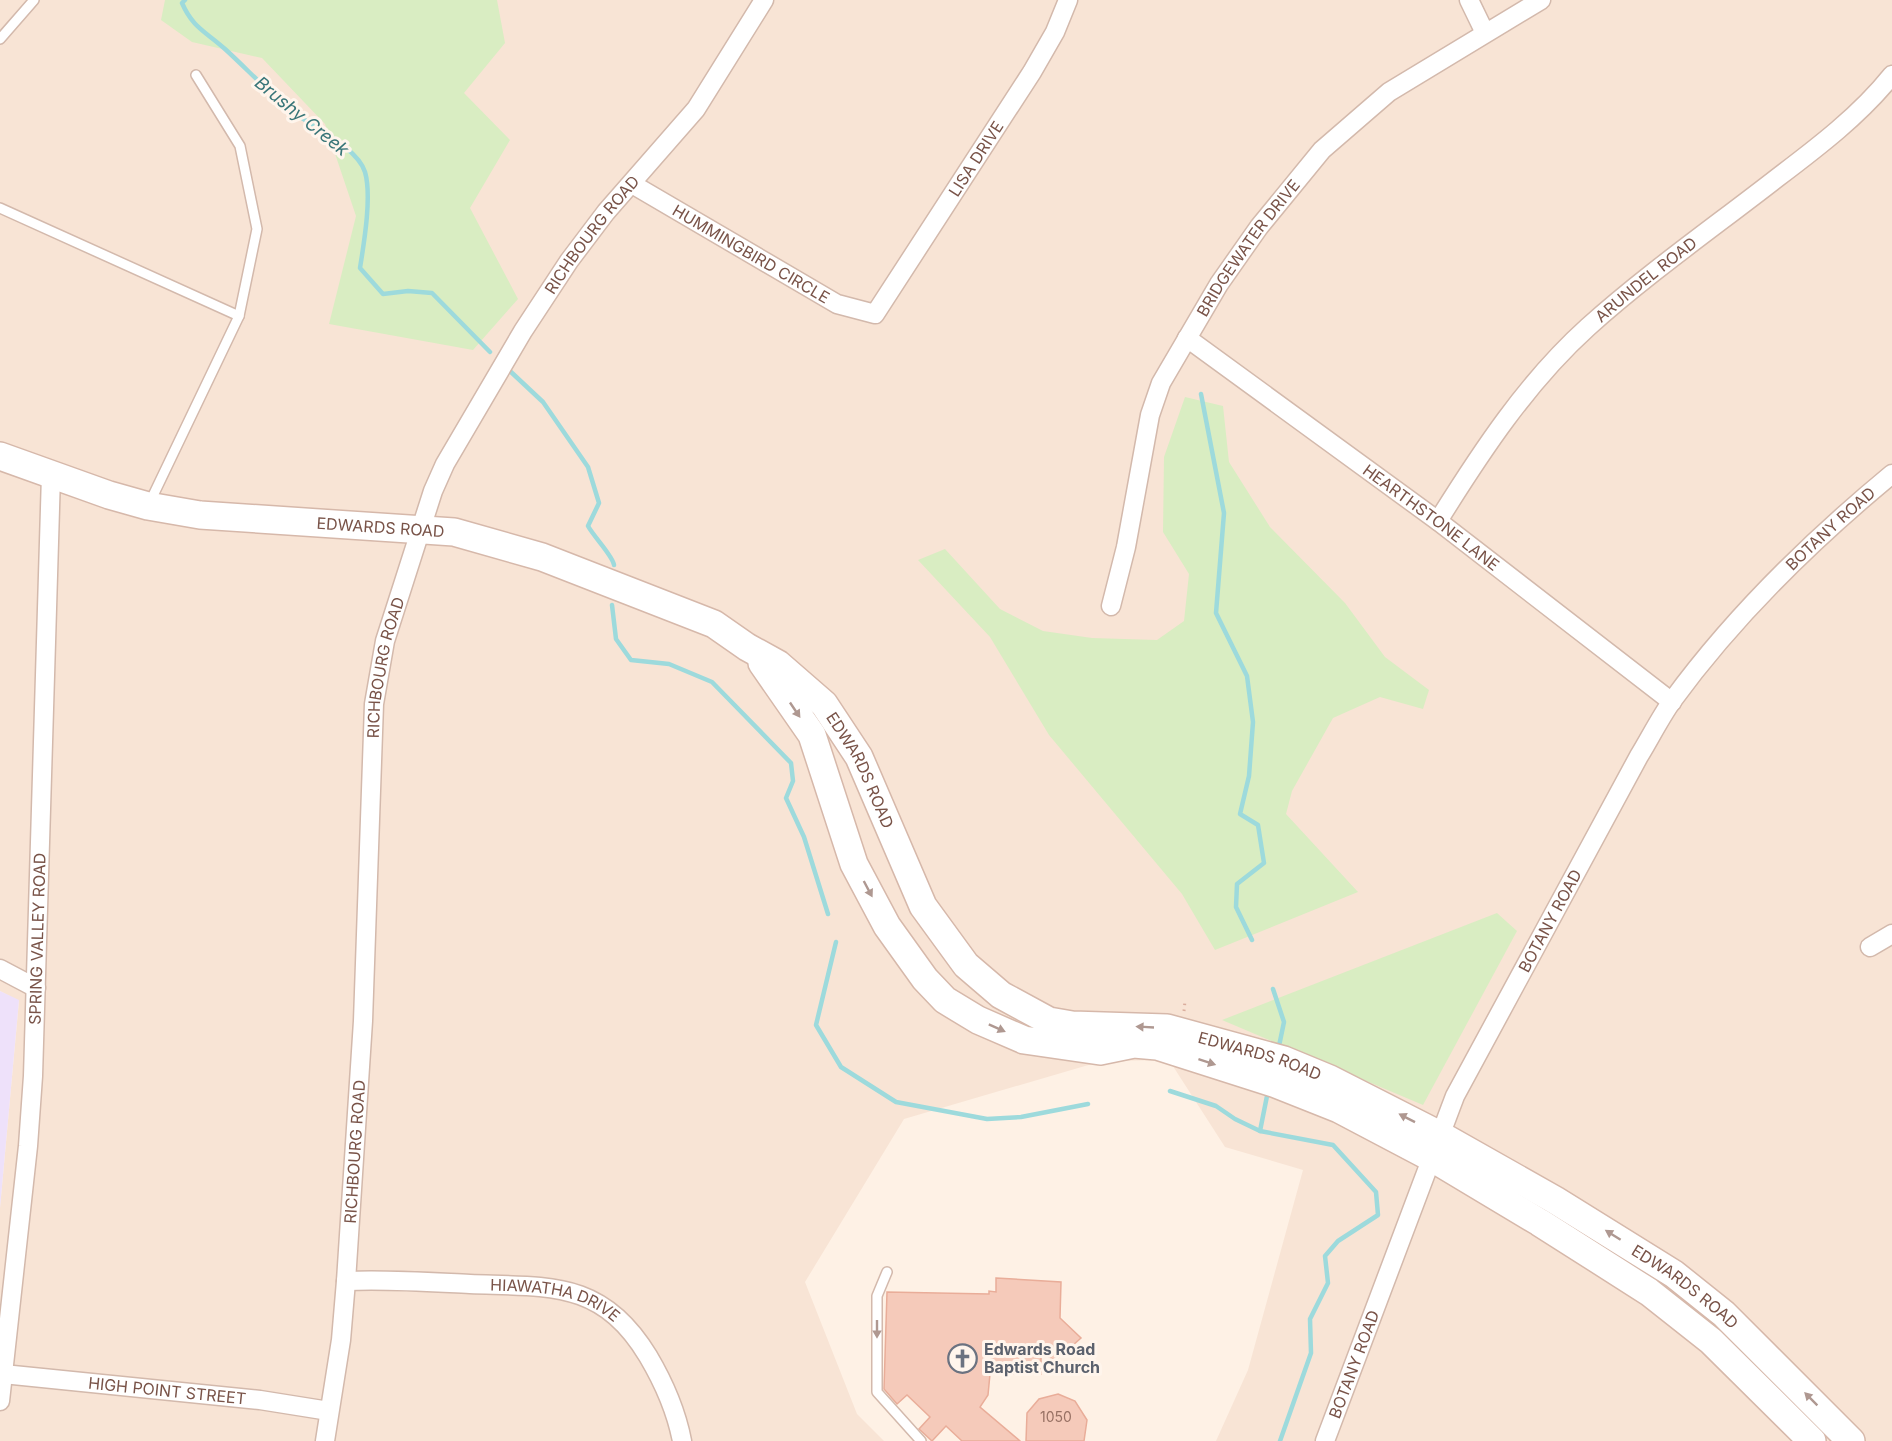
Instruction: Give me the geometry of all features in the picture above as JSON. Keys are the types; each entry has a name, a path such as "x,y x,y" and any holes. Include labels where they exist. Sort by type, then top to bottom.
{"street":[{"name":"RICHBOURG ROAD","path":"324,1441 346,1281 363,1021 374,704 385,641 420,529 445,464 523,331 569,261 606,212 696,109 764,0"},
{"name":"LISA DRIVE","path":"876,314 1032,72 1055,32 1068,0"},
{"path":"1469,0 1485,33"},
{"name":"BRIDGEWATER DRIVE","path":"1111,606 1126,547 1150,415 1161,383 1186,338 1259,227 1322,150 1389,92 1541,0"},
{"name":"ARUNDEL ROAD","path":"1438,521 1492,437 1572,342 1645,281 1821,144 1854,115 1892,75"},
{"name":"HUMMINGBIRD CIRCLE","path":"632,184 837,304 876,314"},
{"name":"HEARTHSTONE LANE","path":"1186,338 1438,521 1672,702"},
{"name":"EDWARDS ROAD","path":"0,456 148,506 209,516 454,532 542,557 714,624 747,647 778,664 806,687 838,723 859,757 923,906 966,965 1001,995 1049,1021 1072,1025 1167,1028 1284,1060 1330,1079 1436,1146 1539,1221 1656,1298 1711,1341 1812,1441"},
{"name":"BOTANY ROAD","path":"1325,1441 1455,1096 1594,836 1672,702 1772,583 1815,540 1892,474"},
{"name":"SPRING VALLEY ROAD","path":"0,1401 28,1146 36,988 51,475"},
{"name":"EDWARDS ROAD","path":"747,647 768,669 812,735 855,864 887,926 925,979 945,1000 978,1020 1024,1040 1100,1051 1134,1044 1157,1046 1213,1064 1436,1146 1555,1200 1674,1274 1724,1314 1851,1441"},
{"path":"1870,947 1892,934"},
{"path":"0,969 36,988"},
{"path":"1656,1298 1674,1274"},
{"name":"HIAWATHA DRIVE","path":"346,1281 538,1286 578,1294 601,1303 630,1328 659,1374 670,1399 682,1441"},
{"name":"HIGH POINT STREET","path":"3,1374 260,1400 329,1411"}],"lane":[{"path":"0,39 34,0"},
{"path":"148,506 239,316 256,230 240,146 196,75"},
{"path":"0,208 239,316"},
{"path":"887,1272 878,1296 877,1392 921,1441"}],"shaded area":[{"path":"0,0 1892,0 1892,1441 1216,1441 1248,1370 1303,1170 1225,1147 1169,1060 1102,1061 904,1119 805,1282 857,1414 884,1441 0,1441 0,1208 19,1001 0,991"},
{"path":"0,991 19,1000 0,1208"}],"green space":[{"path":"165,0 497,0 505,43 464,93 510,140 470,208 518,299 473,350 329,324 356,216 325,124 262,58 192,42 161,20"},
{"path":"1185,397 1223,406 1229,462 1270,527 1345,603 1385,657 1429,690 1423,709 1380,697 1333,718 1292,791 1286,814 1358,892 1215,950 1182,894 1049,735 990,637 918,560 945,549 1000,609 1043,631 1092,638 1157,640 1184,621 1189,574 1163,532 1164,457"},
{"path":"1497,913 1517,931 1423,1105 1222,1020"}],"building":[{"name":"Edwards Road Baptist Church","path":"996,1278 1061,1282 1060,1318 1081,1338 1056,1360 1041,1355 1041,1374 990,1374 988,1395 980,1407 1020,1441 962,1441 946,1426 932,1441 919,1429 930,1417 907,1395 897,1404 884,1389 887,1292 989,1294 989,1291 996,1292"},
{"name":"Edwards Road Baptist Church","path":"1058,1394 1075,1401 1087,1420 1084,1441 1026,1441 1027,1413 1039,1399"}],"waterway":[{"name":"Brushy Creek","path":"185,0 182,3 186,11 200,29 225,49 283,104 344,146 360,163 365,172 368,194 367,220 360,268 383,294 408,291 432,293 490,352"},
{"name":"Brushy Creek","path":"511,372 543,402 588,467 599,503 588,526 614,565"},
{"path":"1201,394 1224,513 1216,613 1247,676 1253,722 1249,776 1240,814 1258,825 1264,863 1237,884 1236,907 1252,940"},
{"name":"Brushy Creek","path":"612,605 616,639 631,660 669,664 712,682 791,763 793,781 786,798 804,837 828,914"},
{"name":"Brushy Creek","path":"836,942 816,1025 841,1067 896,1102 987,1119 1021,1117 1088,1104"},
{"path":"1273,989 1284,1022 1279,1046"},
{"name":"Brushy Creek","path":"1170,1091 1216,1106 1235,1119 1260,1131 1333,1145 1376,1192 1378,1215 1338,1241 1325,1256 1328,1283 1310,1319 1311,1353 1280,1441"},
{"path":"1260,1131 1267,1096"}],"place":[{"name":"Edwards Road Baptist Church","path":"963,1358"}]}
